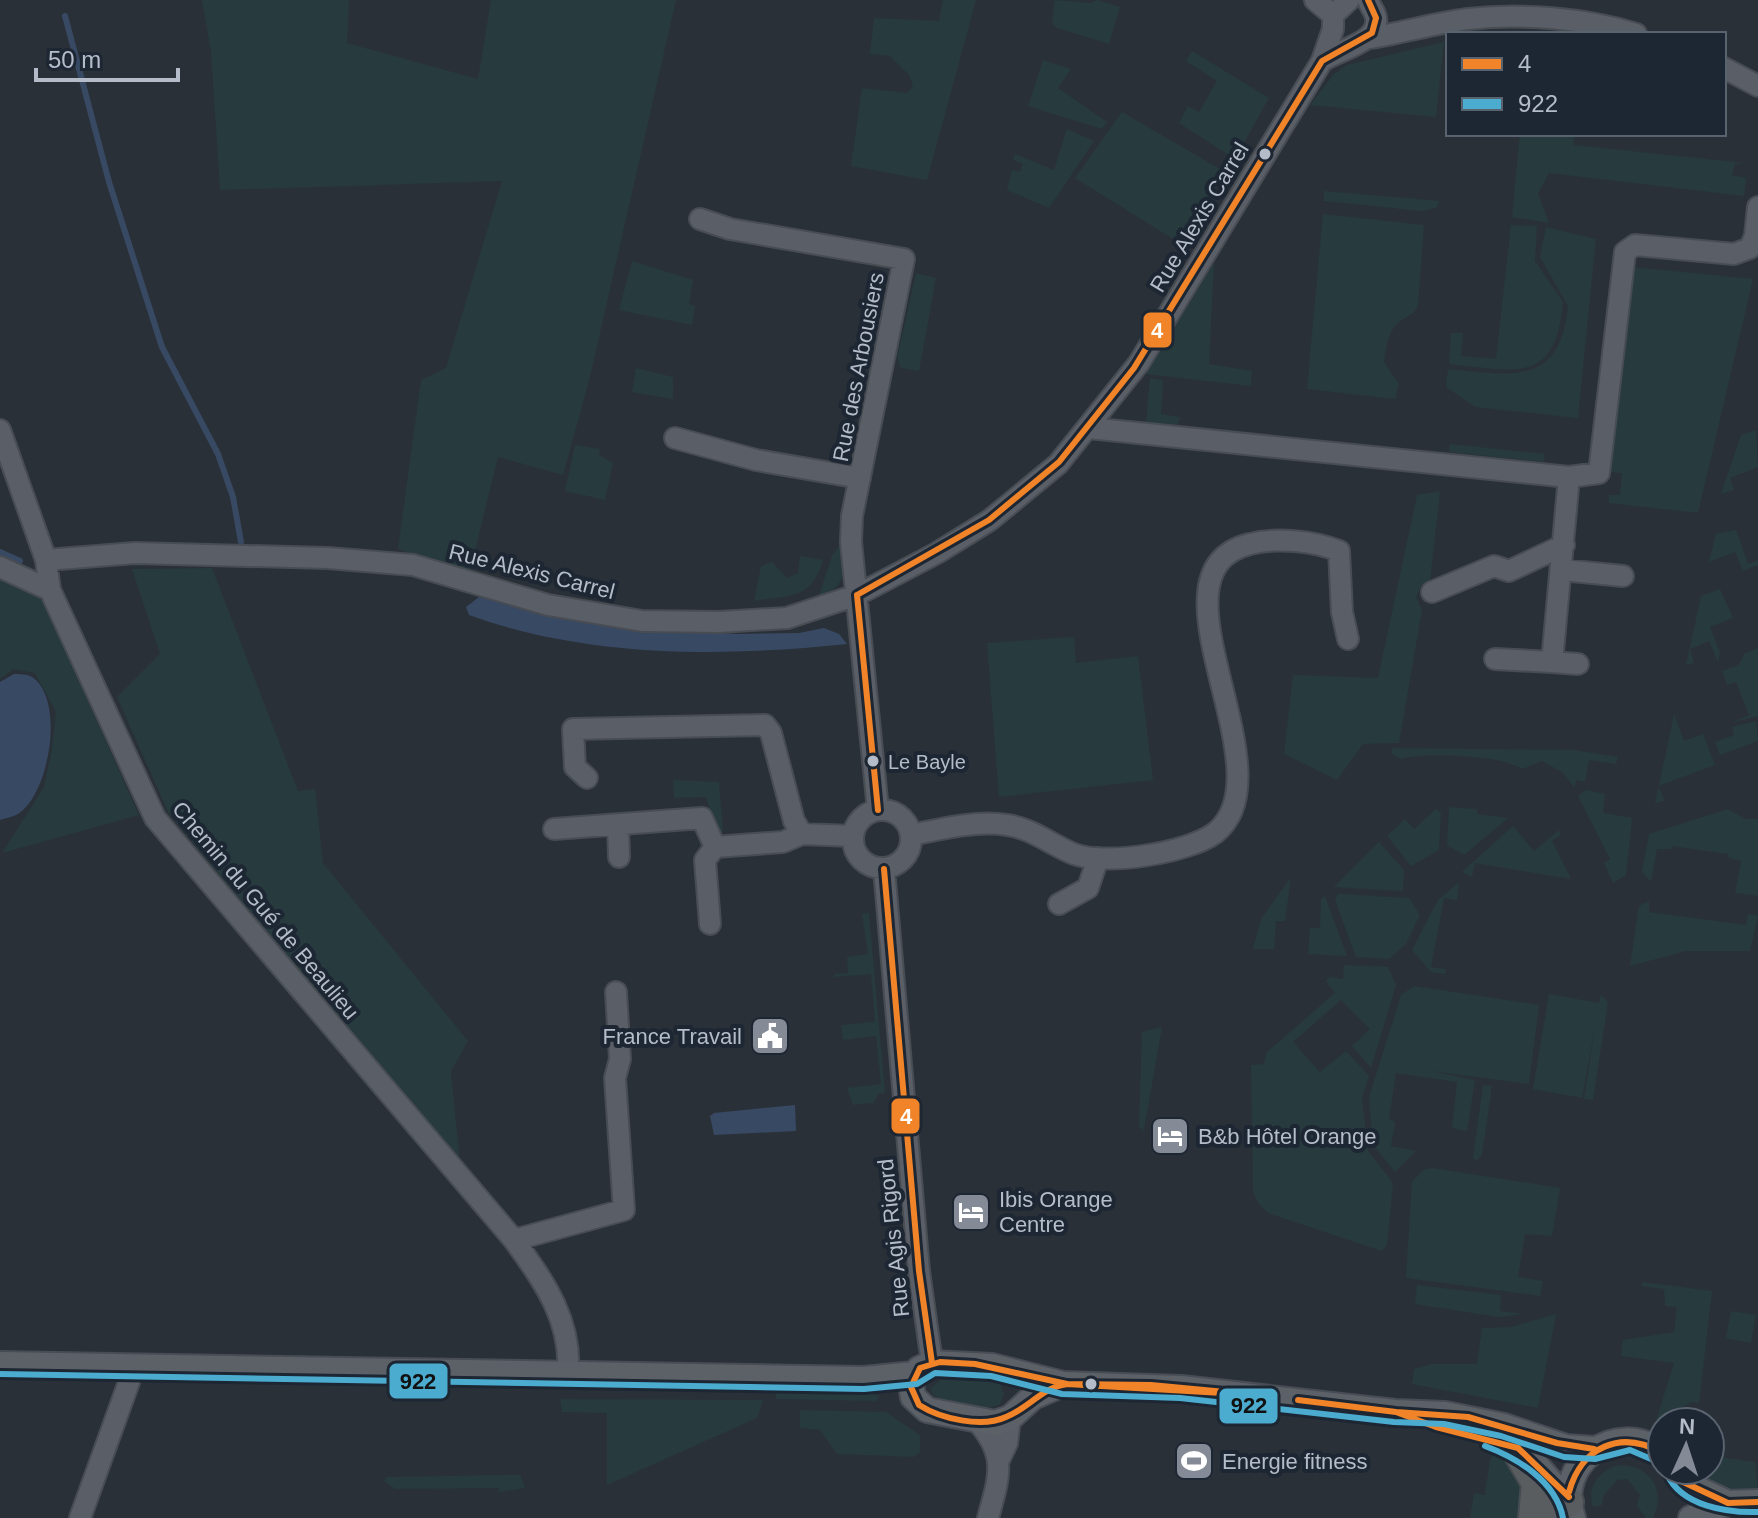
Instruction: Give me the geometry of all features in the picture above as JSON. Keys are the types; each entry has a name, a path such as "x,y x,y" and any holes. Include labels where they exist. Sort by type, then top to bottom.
{"highway":[{"path":"1514,1446 1536,1483 1533,1518"},
{"path":"1544,1518 1570,1505"}],"main road":[{"path":"0,1364 864,1379 920,1378 1000,1367 1014,1374 1063,1384 1196,1389 1395,1412 1470,1417 1550,1443 1594,1449"},
{"path":"1014,1374 1023,1389 1016,1412"},
{"path":"920,1378 927,1410 995,1423 1063,1384"},
{"path":"1395,1412 1442,1429 1488,1437 1514,1446 1536,1462 1570,1505"},
{"path":"1570,1505 1575,1470 1594,1449 1618,1440 1631,1440 1646,1446"},
{"path":"1679,1518 1683,1496 1681,1486"},
{"path":"1698,1486 1728,1503"},
{"path":"1691,1518 1728,1503 1758,1502"}],"street":[{"path":"1315,0 1354,10 1405,31"},
{"path":"1354,10 1376,28 1361,41 1340,40 1354,10"},
{"name":"Rue Alexis Carrel","path":"46,560 135,553 328,558 413,565 548,605 642,621 719,622 787,618 857,595 937,553 990,520 1058,464 1089,428 1139,363 1354,10"},
{"name":"Rue Alexis Carrel","path":"1322,61 1361,41 1469,19 1503,17 1595,23 1629,32"},
{"path":"1726,69 1758,86"},
{"path":"1089,428 1569,477 1599,473 1625,252 1635,245 1734,254 1750,248 1755,236 1758,207"},
{"name":"Rue des Arbousiers","path":"700,219 730,229 904,259 852,516 851,542 857,595"},
{"name":"Chemin du Gué de Beaulieu","path":"0,430 46,560 50,590 155,818 514,1240 546,1285 560,1315 568,1339 568,1374"},
{"path":"675,438 756,460 860,478"},
{"path":"1552,662 1569,477"},
{"path":"911,835 1006,824 1077,855 1098,858 1158,853 1195,845 1222,826 1236,802 1238,773 1207,601 1209,581 1224,554 1262,541 1325,545 1339,551 1342,612 1348,639"},
{"path":"1432,592 1494,566 1509,571 1564,545"},
{"path":"0,567 50,590"},
{"path":"1562,570 1623,576"},
{"path":"857,595 878,810"},
{"path":"1495,659 1578,664"},
{"path":"587,778 575,767 573,729 765,725 771,733 794,821 802,834"},
{"path":"878,810 896,813 903,819 911,835 905,858 884,869 864,864 857,856 852,836 858,822 878,810"},
{"path":"554,829 702,818 715,847"},
{"path":"618,825 619,857"},
{"path":"710,924 705,860 715,847 783,842 802,834 852,836"},
{"path":"1059,904 1088,888 1098,858"},
{"name":"Rue Agis Rigord","path":"884,869 919,1271 920,1378"},
{"path":"514,1240 624,1210 615,1078 620,1059 616,992"},
{"path":"80,1518 129,1382 131,1366"},
{"path":"988,1518 1000,1458 1016,1412"},
{"path":"977,1421 989,1434 1000,1458"}],"green space":[{"path":"202,0 349,0 347,43 478,79 491,0 676,0 589,381 563,475 498,457 469,575 398,549 421,380 446,368 502,181 220,190 211,52"},
{"path":"943,0 976,0 927,180 851,166 862,88 907,93 913,86 909,75 890,56 870,54 874,18 939,21"},
{"path":"1055,0 1091,3 1097,0 1120,7 1109,44 1057,28 1052,23"},
{"path":"1444,42 1436,117 1310,105 1334,74 1347,65"},
{"path":"1192,51 1269,98 1235,159 1179,123 1188,106 1199,112 1217,81 1186,61"},
{"path":"1043,60 1071,69 1058,88 1107,122 1102,129 1028,106"},
{"path":"1122,112 1225,172 1181,244 1075,178"},
{"path":"1067,129 1094,141 1049,208 1007,190 1012,170 1020,172 1023,164 1013,160 1015,154 1054,170"},
{"path":"1520,136 1575,136 1573,145 1745,163 1735,164 1732,175 1746,178 1744,196 1549,173 1538,194 1549,223 1512,217"},
{"path":"1324,191 1440,201 1436,208 1422,211 1324,201"},
{"path":"1323,214 1424,225 1418,305 1412,314 1394,327 1385,351 1384,362 1399,384 1395,399 1307,389"},
{"path":"1511,225 1537,226 1535,261 1563,302 1552,348 1542,360 1529,367 1495,369 1449,364 1451,333 1463,333 1461,356 1496,359"},
{"path":"1546,227 1596,239 1578,418 1475,407 1446,387 1448,369 1512,373 1544,363 1555,351 1563,332 1568,306 1540,257"},
{"path":"632,261 693,280 689,304 695,306 692,325 619,310"},
{"path":"1214,263 1209,364 1252,371 1251,386 1146,374"},
{"path":"1631,267 1753,279 1698,513 1609,503 1609,495 1620,495 1622,473 1611,472"},
{"path":"916,273 936,278 919,371 901,368 897,358"},
{"path":"636,368 673,377 673,399 632,392"},
{"path":"1150,378 1163,380 1161,414 1180,417 1178,425 1146,422"},
{"path":"1756,430 1758,467 1730,478 1734,490 1721,494 1741,435"},
{"path":"1450,444 1545,454 1544,462 1449,452"},
{"path":"575,445 600,449 599,455 613,463 605,500 565,491"},
{"path":"1440,491 1430,581 1421,586 1416,597 1422,610 1399,743 1363,744 1337,780 1284,754 1293,675 1378,678 1417,495"},
{"path":"1736,530 1748,564 1758,560 1758,565 1743,571 1735,552 1709,562 1716,534"},
{"path":"841,543 844,561 842,576 834,589 818,598 832,556"},
{"path":"800,556 823,560 806,589 789,596 754,601 761,566 772,562 787,578 798,573"},
{"path":"212,568 298,791 315,789 323,863 468,1041 451,1071 460,1163 169,814 117,697 160,654 132,569"},
{"path":"0,573 38,590 139,815 2,853 44,787 56,712 35,673 13,669 0,679"},
{"path":"1720,589 1733,618 1710,627 1720,653 1718,662 1709,641 1690,649 1694,663 1686,665 1701,596"},
{"path":"1074,637 1076,663 1138,656 1153,780 999,797 987,643"},
{"path":"1758,648 1758,716 1730,723 1749,715 1736,682 1727,685 1722,671 1739,665 1744,654"},
{"path":"1674,714 1684,741 1703,734 1715,765 1659,786"},
{"path":"1756,721 1758,741 1720,755 1715,742 1734,735 1732,727"},
{"path":"1392,748 1574,750 1618,757 1616,764 1589,760 1585,782 1576,780 1575,788 1563,773 1542,761 1522,769 1512,764 1463,756 1401,759 1392,754"},
{"path":"673,780 719,782 723,832 715,829 706,797 674,798"},
{"path":"1659,787 1665,800 1655,804"},
{"path":"1586,790 1605,794 1603,813 1632,818 1626,875 1613,883 1604,863 1610,859 1578,796"},
{"path":"1449,807 1477,809 1477,814 1508,818 1464,855 1447,845"},
{"path":"1436,809 1441,813 1439,850 1411,866 1387,836 1405,819 1414,829"},
{"path":"1728,809 1745,819 1758,819 1758,896 1735,893 1741,861 1729,858 1728,854 1672,846 1671,849 1657,849 1651,882 1642,872 1649,834"},
{"path":"1513,826 1534,851 1559,830 1561,835 1552,841 1571,879 1475,863 1472,877 1462,872"},
{"path":"1379,842 1404,870 1403,891 1334,887"},
{"path":"1291,877 1285,921 1276,921 1274,949 1253,949 1261,919"},
{"path":"1459,882 1457,900 1444,898 1431,967 1446,969 1445,974 1431,972 1412,950 1438,900"},
{"path":"1338,894 1409,898 1420,915 1406,944 1389,959 1356,957 1335,900"},
{"path":"1325,896 1347,956 1308,954 1310,928 1320,928 1321,899"},
{"path":"1649,901 1649,912 1746,925 1748,914 1758,916 1750,951 1686,951 1630,966 1639,906"},
{"path":"869,913 885,1093 878,1094 874,1103 853,1105 847,1088 881,1084 876,1036 843,1040 841,1025 875,1022 871,974 835,977 834,974 848,973 847,957 868,954 862,914"},
{"path":"1344,965 1388,967 1396,985 1371,1068 1352,1046 1370,1029 1341,1000 1293,1042 1320,1072 1346,1051 1369,1076 1362,1098 1368,1151 1393,1183 1387,1245 1382,1251 1268,1213 1253,1192 1251,1065 1264,1064 1266,1053 1335,993 1326,981 1330,977 1343,979"},
{"path":"1414,986 1539,1005 1529,1084 1430,1071 1475,1080 1467,1131 1452,1128 1457,1082 1396,1073 1389,1119 1395,1122 1391,1146 1416,1151 1395,1172 1373,1145 1369,1097 1401,995"},
{"path":"1549,994 1599,1003 1601,995 1608,1002 1593,1100 1584,1099 1595,1027 1582,1098 1533,1089"},
{"path":"1162,1027 1144,1130 1139,1127 1142,1032"},
{"path":"1483,1085 1492,1086 1482,1154 1477,1161 1473,1158"},
{"path":"1425,1169 1560,1188 1552,1236 1525,1234 1518,1277 1543,1281 1540,1296 1406,1278 1412,1181"},
{"path":"1643,1282 1712,1291 1699,1403 1661,1406 1674,1363 1621,1356 1623,1340 1674,1332 1677,1307 1665,1306 1664,1289 1641,1286"},
{"path":"1417,1285 1501,1295 1500,1311 1524,1314 1499,1317 1415,1304"},
{"path":"1731,1311 1756,1315 1751,1343 1726,1338"},
{"path":"1556,1314 1538,1408 1412,1384 1414,1369 1432,1364 1477,1364 1482,1328 1511,1327"},
{"path":"942,1379 992,1381 1000,1383 1004,1394 1000,1404 993,1407 954,1404 931,1393 931,1388"},
{"path":"775,1387 855,1389 880,1396 876,1401 776,1399"},
{"path":"560,1399 763,1400 757,1418 607,1485 607,1413 562,1412"},
{"path":"800,1410 886,1412 920,1435 920,1452 914,1457 837,1454 820,1430 800,1428"},
{"path":"1494,1453 1509,1463 1527,1485 1521,1518 1470,1518 1474,1493 1485,1495 1490,1460"},
{"path":"1726,1458 1755,1462 1758,1491 1706,1488 1726,1486"},
{"path":"1617,1465 1638,1469 1646,1474 1646,1486 1655,1486 1658,1497 1653,1518 1646,1518 1637,1506 1640,1495 1627,1479 1617,1480 1604,1495 1602,1505 1593,1507 1593,1487 1605,1472"},
{"path":"520,1475 525,1488 499,1492 499,1488 395,1489 384,1481 387,1477"}],"water":[{"path":"479,597 612,627 737,634 799,633 824,628 839,634 847,644 704,652 561,640 469,615 466,607"},
{"path":"14,674 32,677 42,689 49,705 49,747 38,788 29,804 18,814 0,820 0,682"},
{"path":"795,1105 796,1131 714,1135 710,1116 714,1113"}],"waterway":[{"path":"65,16 109,182 162,347 218,454 233,497 241,542"},
{"path":"0,552 20,561"}],"transit line":[{"name":"4","path":"857,595 989,520 1059,462 1134,368 1322,61 1372,33 1376,18 1368,0"},
{"name":"4","path":"857,595 878,810"},
{"name":"4","path":"884,869 919,1271 932,1363"},
{"name":"4","path":"940,1362 975,1364 1067,1384 1042,1394 1006,1417 985,1422 962,1420 919,1405 911,1387 920,1368 940,1362"},
{"name":"922","path":"0,1374 864,1389 917,1384 935,1373 991,1376 1062,1394 1180,1398 1394,1422 1444,1424 1501,1436 1564,1457 1595,1459 1630,1450 1646,1457"},
{"name":"4","path":"1067,1384 1257,1395"},
{"name":"4","path":"1067,1384 1151,1385 1257,1395"},
{"name":"4","path":"1298,1400 1396,1412"},
{"name":"4","path":"1298,1400 1396,1412"},
{"name":"4","path":"1396,1412 1468,1417 1557,1443 1594,1449"},
{"name":"4","path":"1396,1412 1436,1427 1518,1448 1569,1497"},
{"name":"4","path":"1569,1492 1575,1476 1593,1454 1618,1443 1646,1446"},
{"name":"922","path":"1485,1446 1522,1464 1544,1482 1559,1505 1563,1518"},
{"name":"922","path":"1675,1486 1683,1494 1706,1505 1758,1512"},
{"name":"4","path":"1692,1486 1728,1503 1758,1502"}],"place":[{"name":"Le Bayle","path":"873,761"},
{"name":"France Travail","path":"770,1036"},
{"name":"B&b Hôtel Orange","path":"1170,1136"},
{"name":"Ibis Orange Centre","path":"971,1212"},
{"name":"Energie fitness","path":"1194,1461"}]}
